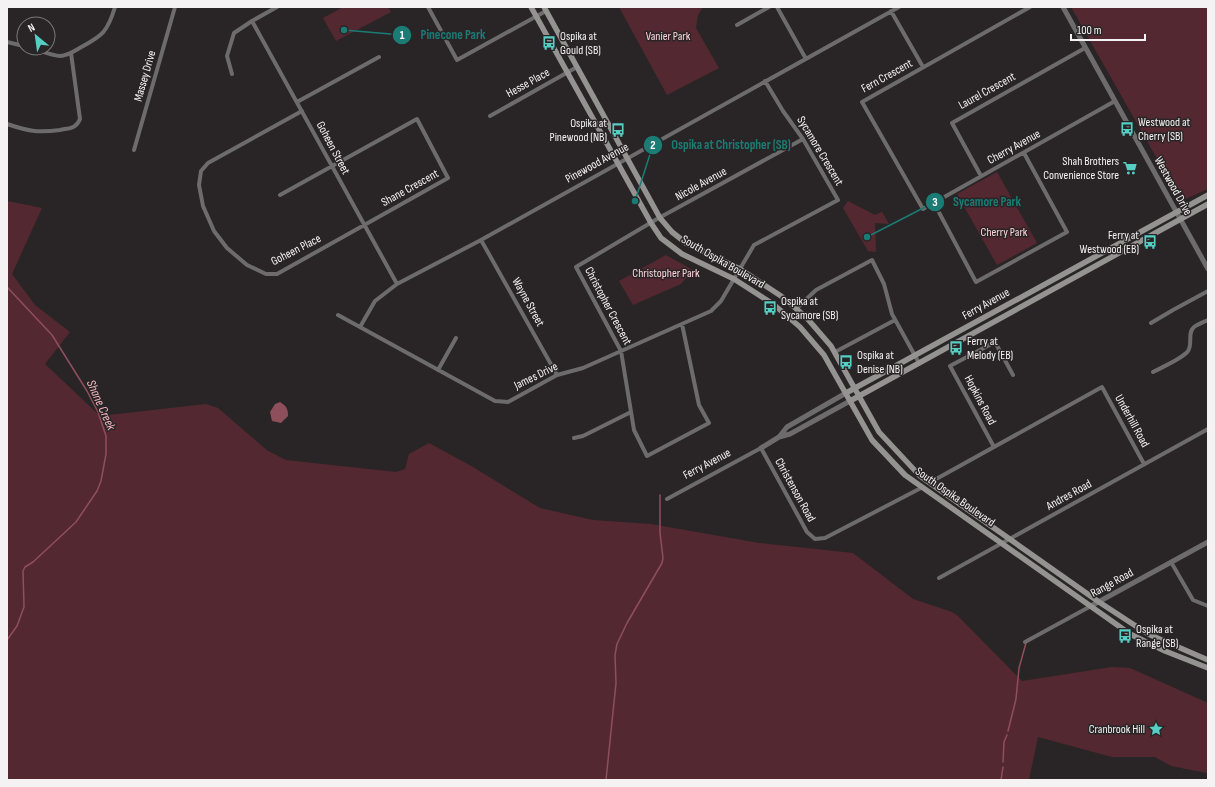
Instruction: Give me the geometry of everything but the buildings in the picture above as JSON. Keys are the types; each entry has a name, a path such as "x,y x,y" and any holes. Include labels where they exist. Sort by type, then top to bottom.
{"main road":[{"name":"South Ospika Boulevard","path":"531,7 651,223 662,238 682,254 734,279 773,304 800,327 824,355 872,440 905,475 921,488 1130,634 1165,651 1208,668"},
{"name":"South Ospika Boulevard","path":"545,9 660,218 672,232 686,243 740,269 781,296 796,309 831,346 879,432 920,476 1099,602 1148,634 1208,660"},
{"name":"Ferry Avenue","path":"846,393 1208,195"},
{"name":"Ferry Avenue","path":"850,401 1208,204"}],"street":[{"path":"56,55 61,56 71,53 97,39 110,23 114,7"},
{"name":"Massey Drive","path":"134,150 175,7"},
{"path":"232,74 227,56 234,33 277,7"},
{"path":"428,7 457,60 536,17 545,9"},
{"path":"737,24 769,7"},
{"path":"777,7 806,59"},
{"name":"Pinewood Avenue","path":"360,327 375,301 397,284 481,240 898,7"},
{"name":"Fern Crescent","path":"923,209 862,102 1030,7"},
{"name":"Westwood Drive","path":"1063,7 1208,269"},
{"path":"891,11 923,67"},
{"name":"Goheen Street","path":"252,21 397,284"},
{"name":"Laurel Crescent","path":"981,176 952,123 1085,48"},
{"path":"7,124 43,132 73,128 78,124 80,119 71,53"},
{"path":"297,102 379,57"},
{"name":"Hesse Place","path":"490,116 577,67"},
{"name":"Sycamore Crescent","path":"734,279 754,245 838,200 804,139 782,111 765,81"},
{"name":"Cherry Avenue","path":"923,209 1115,101"},
{"name":"Goheen Place","path":"302,111 208,163 201,171 199,185 203,206 214,231 227,248 248,265 266,274 277,274 364,225"},
{"name":"Shane Crescent","path":"332,166 417,119 448,178 364,225"},
{"name":"Nicole Avenue","path":"651,223 804,139"},
{"path":"934,203 976,282 1067,232 1024,153"},
{"path":"280,195 332,166"},
{"name":"Christopher Crescent","path":"651,223 576,267 621,351 634,430 647,456 709,422 699,405 682,324"},
{"name":"Wayne Street","path":"481,240 557,375"},
{"path":"796,309 816,290 872,260 884,284 892,314 919,363"},
{"name":"James Drive","path":"338,315 495,401 508,402 557,375 583,368 711,311 721,302 734,279"},
{"path":"1151,323 1208,291"},
{"path":"835,352 895,320"},
{"path":"1153,372 1183,356 1190,345 1190,333 1193,328 1208,320"},
{"path":"438,370 456,338"},
{"name":"Hopkins Road","path":"994,447 950,366 995,342 1013,375"},
{"name":"Underhill Road","path":"994,447 1102,387 1144,464"},
{"name":"Ferry Avenue","path":"779,437 787,427 846,393"},
{"name":"Ferry Avenue","path":"667,499 779,437 790,434 850,401"},
{"path":"574,438 583,436 631,412"},
{"name":"Andres Road","path":"939,578 1208,429"},
{"path":"929,483 994,447"},
{"name":"Christenson Road","path":"761,448 807,532 815,539 824,538 921,488"},
{"name":"Range Road","path":"1026,642 1208,542"},
{"path":"1171,562 1193,600 1208,606"}],"green space":[{"path":"343,7 388,7 391,12 336,41 323,18"},
{"name":"Vanier Park","path":"619,7 703,7 698,15 696,28 719,68 667,95"},
{"path":"1071,7 1208,7 1208,189 1181,201"},
{"name":"Cherry Park","path":"997,172 1037,243 997,265 957,194"},
{"path":"7,201 42,208 12,274 35,305 70,332 45,364 100,416 206,404 218,408 268,451 286,460 396,472 405,469 409,454 429,443 473,467 540,508 593,520 651,524 759,543 853,553 913,599 952,612 958,616 1022,681 1112,667 1130,668 1208,703 1208,776 1207,773 1171,766 1155,757 1112,757 1038,737 1029,780 7,780"},
{"path":"848,201 875,215 882,212 889,224 875,223 876,252 868,251 843,208"},
{"name":"Christopher Park","path":"666,255 693,270 681,284 633,305 619,281"}],"shaded area":[{"path":"280,402 288,411 288,416 281,423 272,421 270,412 275,404"}],"waterway":[{"name":"Shane Creek","path":"7,287 52,335 87,391 98,412 106,436 106,454 101,481 97,491 76,522 33,562 25,567 23,571 24,607 17,626 7,640"},
{"path":"606,780 616,683 615,655 617,644 627,623 662,563 663,558 660,533 660,495"},
{"path":"1008,731 1016,699 1019,668 1026,643"},
{"path":"1003,762 1004,742 1007,735"},
{"path":"1001,780 1003,767"}],"place":[{"name":"Pinecone Park","path":"344,30"},
{"name":"Ospika at Gould (SB)","path":"549,43"},
{"name":"Westwood at Cherry (SB)","path":"1127,129"},
{"name":"Ospika at Pinewood (NB)","path":"618,130"},
{"name":"Shah Brothers Convenience Store","path":"1130,168"},
{"name":"Ospika at Christopher (SB)","path":"635,201"},
{"name":"Sycamore Park","path":"867,237"},
{"name":"Ferry at Westwood (EB)","path":"1150,242"},
{"name":"Ospika at Sycamore (SB)","path":"770,308"},
{"name":"Ferry at Melody (EB)","path":"956,348"},
{"name":"Ospika at Denise (NB)","path":"846,362"},
{"name":"Ospika at Range (SB)","path":"1125,636"},
{"name":"Cranbrook Hill","path":"1156,729"}]}
